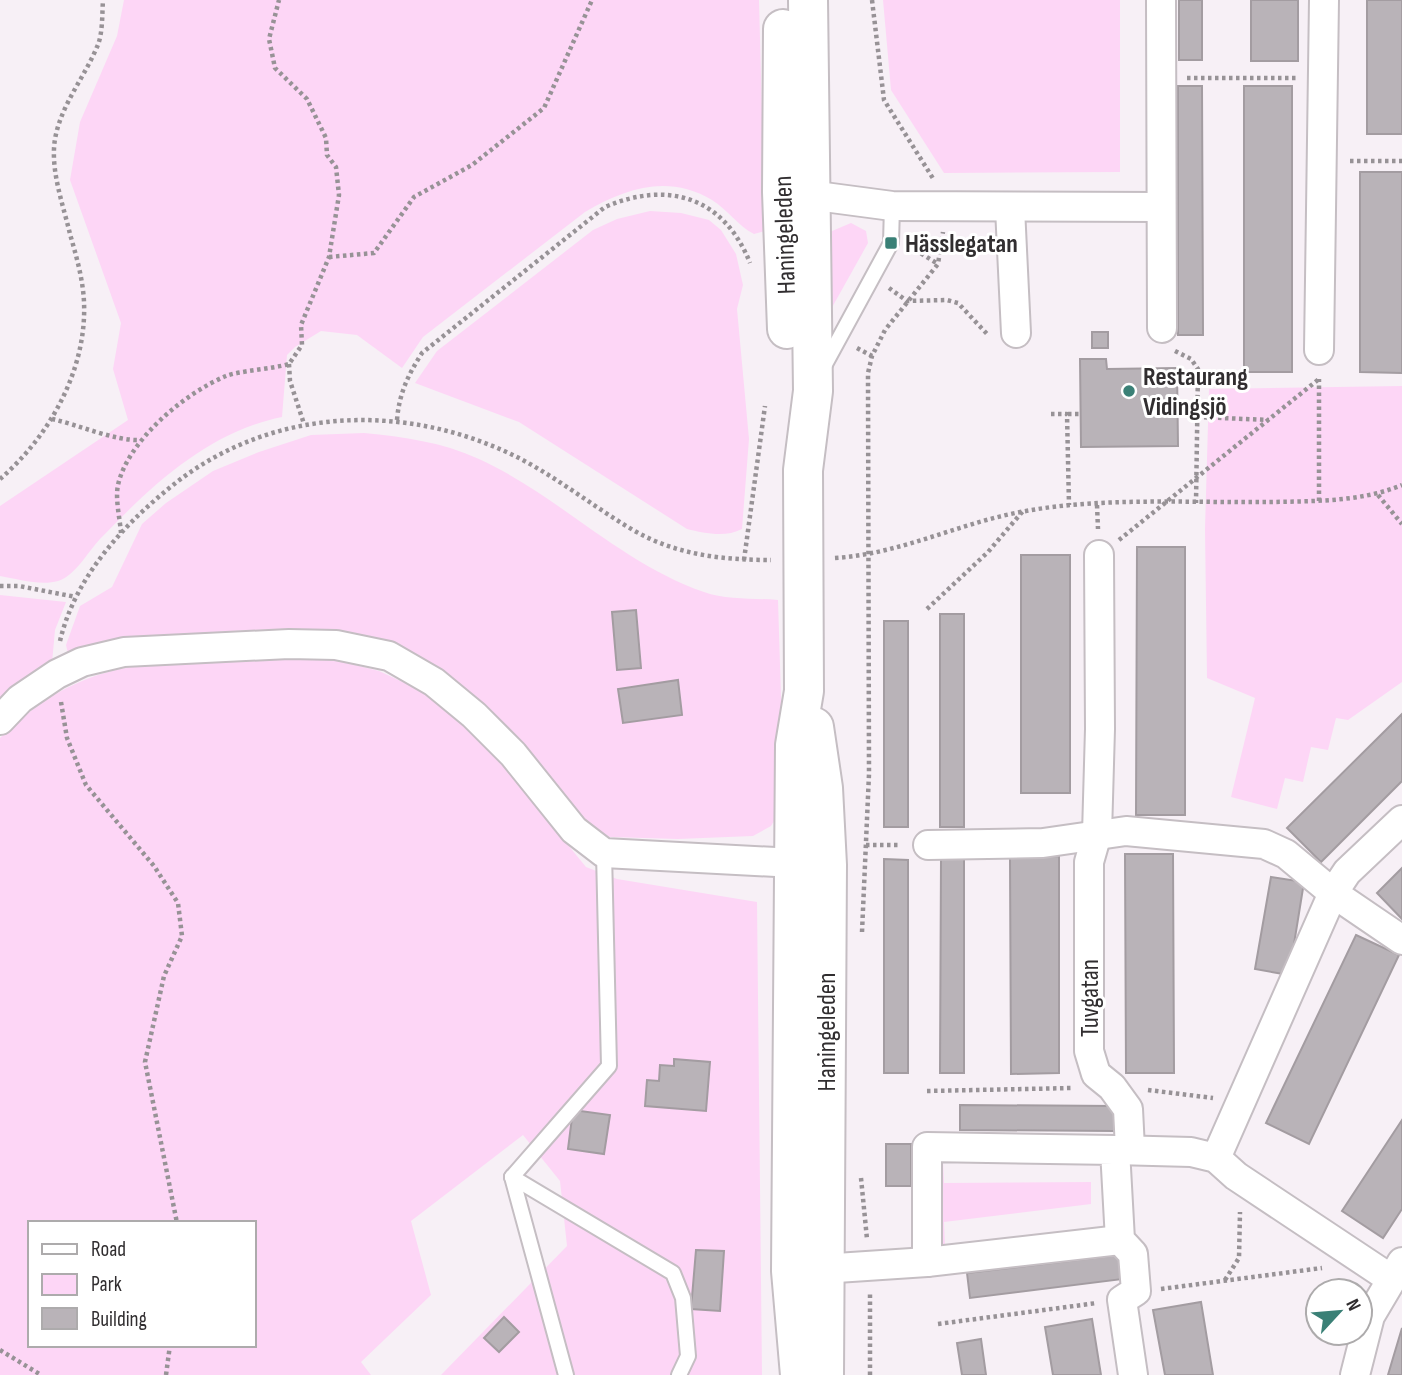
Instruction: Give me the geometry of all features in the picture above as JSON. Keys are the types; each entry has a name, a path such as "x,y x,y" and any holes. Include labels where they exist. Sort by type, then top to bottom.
{"main road":[{"name":"Haningeleden","path":"783,0 813,391 803,470 804,691 817,739 811,864 809,1270 800,1375"},
{"name":"Haningeleden","path":"803,470 789,393 796,193 808,0"},
{"name":"Haningeleden","path":"809,1270 824,1375"}],"street":[{"path":"1161,0 1162,328"},
{"path":"1319,350 1321,160 1325,78 1324,0"},
{"path":"796,193 892,206 1161,207"},
{"path":"1005,337 1010,208"},
{"name":"Tuvgatan","path":"1099,555 1100,729 1097,834 1089,862 1088,1051 1096,1074 1112,1087 1128,1109 1122,1150 1120,1240 1133,1254 1129,1296 1133,1375"},
{"path":"0,720 20,699 57,674 82,662 124,652 289,644 336,645 389,656 434,682 474,715 513,754 574,830 604,853 811,864"},
{"path":"1226,1167 1334,893 1347,873 1402,820"},
{"path":"928,845 1043,844 1126,831 1264,844 1286,854 1334,893 1402,940"},
{"path":"927,1262 927,1147 1191,1152 1226,1167 1366,1262 1396,1270 1370,1316 1355,1375"},
{"path":"809,1270 927,1262 1120,1240"}],"lane":[{"path":"813,391 891,243 892,206"},
{"path":"512,1178 608,1066 604,853"},
{"path":"512,1178 566,1375"},
{"path":"512,1178 673,1273 684,1298 688,1356 679,1375"}],"path":[{"path":"0,479 18,463 52,419 75,370 84,310 76,256 55,170 55,140 65,108 99,45 103,0"},
{"path":"279,0 269,38 275,68 307,99 326,138 327,155 336,167 340,195 329,257 301,325 302,345 289,364 290,381 304,424"},
{"path":"329,257 374,253 414,197 472,165 544,108 592,0"},
{"path":"862,938 869,775 869,373 878,344 907,301 938,264 944,207 934,180 894,120 884,100 872,0"},
{"path":"1161,78 1325,78"},
{"path":"1321,160 1402,162"},
{"path":"397,420 398,400 407,376 422,353 438,337 589,218 624,199 641,195 677,195 710,208 744,248 753,275"},
{"path":"908,246 938,264"},
{"path":"886,286 907,301 947,300 958,303 1005,337"},
{"path":"1162,328 1166,342 1174,351 1191,359 1198,369 1196,503"},
{"path":"1319,350 1319,501"},
{"path":"121,533 118,485 140,440 158,421 227,375 263,372 289,364"},
{"path":"1099,555 1196,481 1319,379"},
{"path":"744,560 765,406"},
{"path":"1051,414 1081,414"},
{"path":"1068,414 1069,505"},
{"path":"1197,417 1269,420"},
{"path":"177,1221 145,1062 164,976 182,936 178,903 154,866 86,785 67,738 57,674 61,639 76,597 98,562 121,533 150,503 188,473 221,454 304,424 366,418 397,420 476,438 561,482 635,531 688,552 715,559 779,560"},
{"path":"52,419 89,427 125,440 140,440"},
{"path":"825,558 867,556 1024,511 1069,505 1319,501 1378,494 1402,485"},
{"path":"1378,494 1402,524"},
{"path":"927,609 988,552 1024,511"},
{"path":"0,586 19,586 76,597"},
{"path":"861,774 869,775"},
{"path":"866,845 928,845"},
{"path":"1225,1280 1238,1258 1240,1213 1226,1167"},
{"path":"860,1170 870,1267 870,1375"},
{"path":"938,1324 1225,1280 1366,1262"},
{"path":"166,1375 170,1347"},
{"path":"0,1350 41,1375"}],"green space":[{"path":"124,0 759,0 765,231 754,234 712,200 679,188 647,187 616,196 585,212 423,337 402,368 357,335 321,331 295,347 287,355 282,417 255,424 230,435 206,448 162,479 98,541 77,568 65,578 44,583 0,576 0,506 128,420 113,369 121,323 70,180 80,122 117,36"},
{"path":"883,0 1120,0 1120,172 944,173 891,90"},
{"path":"650,211 681,213 709,220 721,230 736,254 743,285 737,309 749,439 742,529 735,532 714,534 687,529 519,422 415,383 437,351 593,230 617,219"},
{"path":"851,223 866,231 868,243 830,311 826,238 832,231"},
{"path":"1402,386 1402,682 1348,720 1336,718 1328,750 1311,747 1303,782 1285,778 1277,809 1231,797 1255,698 1207,678 1205,529 1209,389"},
{"path":"364,433 423,441 479,459 536,491 645,564 704,592 731,598 778,600 784,794 781,810 771,826 753,836 678,839 610,837 585,823 389,643 362,636 301,630 206,633 138,641 69,658 66,645 80,606 112,587 142,524 166,503 213,471 259,452 311,435"},
{"path":"0,595 66,602 55,630 52,663 0,704"},
{"path":"232,657 335,660 379,671 431,695 473,729 586,867 617,879 757,902 762,1375 441,1375 567,1246 560,1181 523,1135 411,1221 431,1295 361,1362 371,1375 0,1375 0,738 54,695 80,682 107,672 164,662"},
{"path":"943,1162 944,1183 1091,1182 1091,1204 944,1222 945,1246 936,1236 935,1170"}],"building":[{"path":"1179,0 1202,0 1202,60 1179,60"},
{"path":"1251,0 1298,0 1298,61 1251,61"},
{"path":"1367,0 1402,0 1402,134 1367,134"},
{"path":"1178,86 1202,86 1203,335 1178,335"},
{"path":"1244,86 1292,86 1292,372 1244,372"},
{"path":"1360,172 1402,172 1402,373 1360,372"},
{"path":"1092,332 1108,332 1108,348 1092,348"},
{"name":"Restaurang Vidingsjö","path":"1080,359 1106,359 1107,369 1177,368 1178,446 1081,447"},
{"path":"1137,547 1185,547 1185,815 1136,815"},
{"path":"1021,555 1070,555 1070,793 1021,793"},
{"path":"636,610 641,668 617,670 612,612"},
{"path":"940,614 964,614 964,827 940,827"},
{"path":"884,621 908,621 908,827 884,827"},
{"path":"678,680 682,715 623,723 618,689"},
{"path":"1402,714 1402,781 1321,862 1287,828"},
{"path":"1125,854 1173,854 1174,1073 1126,1073"},
{"path":"1059,856 1059,1073 1011,1074 1010,857"},
{"path":"884,859 908,860 908,1073 884,1073"},
{"path":"941,859 964,859 964,1073 940,1073"},
{"path":"1402,868 1402,919 1377,893"},
{"path":"1271,877 1304,882 1289,975 1255,969"},
{"path":"1356,935 1399,955 1309,1144 1266,1123"},
{"path":"674,1059 710,1062 706,1111 645,1106 647,1080 659,1081 660,1065 674,1066"},
{"path":"960,1105 1114,1106 1114,1131 960,1130"},
{"path":"573,1110 610,1115 604,1154 568,1149"},
{"path":"1402,1120 1402,1209 1383,1238 1342,1211"},
{"path":"886,1144 911,1144 911,1186 886,1186"},
{"path":"696,1250 724,1251 720,1311 691,1309"},
{"path":"1120,1255 1123,1279 970,1298 967,1273"},
{"path":"1201,1302 1213,1375 1165,1375 1153,1310"},
{"path":"504,1317 519,1332 499,1352 484,1338"},
{"path":"1092,1319 1101,1375 1053,1375 1045,1327"},
{"path":"1402,1328 1402,1375 1388,1375 1393,1358"},
{"path":"981,1339 986,1375 962,1375 957,1343"}],"place":[{"name":"Hässlegatan","path":"891,243"},
{"name":"Restaurang Vidingsjö","path":"1129,391"}]}
